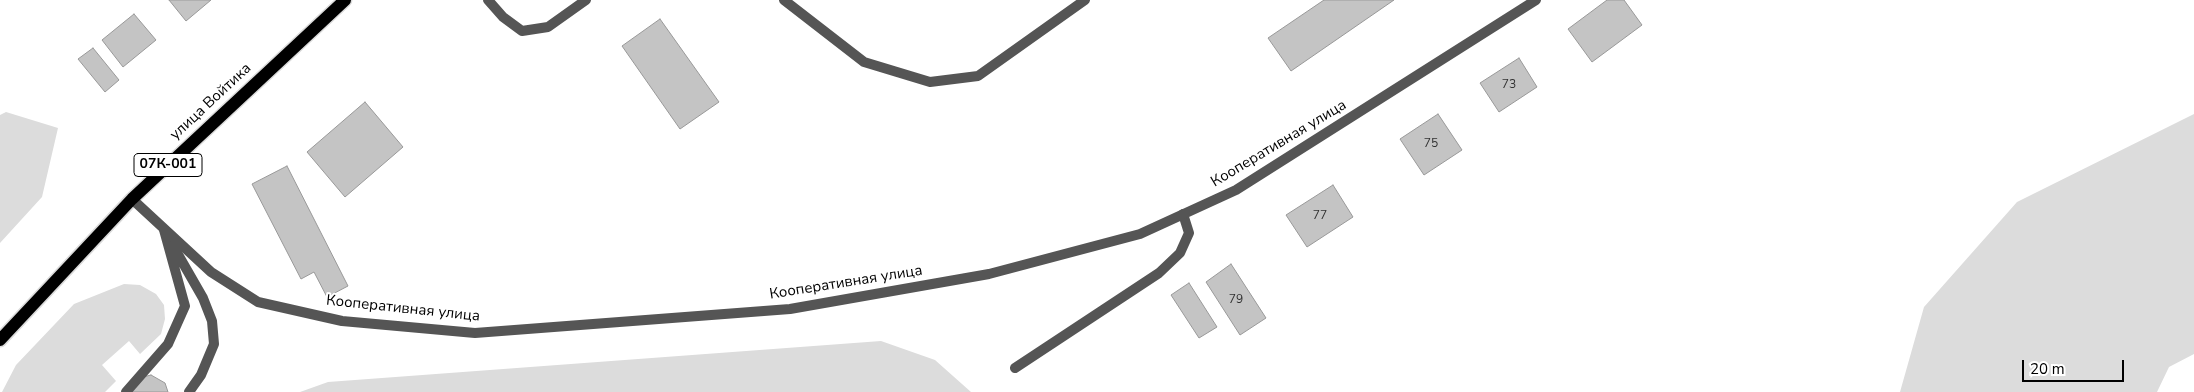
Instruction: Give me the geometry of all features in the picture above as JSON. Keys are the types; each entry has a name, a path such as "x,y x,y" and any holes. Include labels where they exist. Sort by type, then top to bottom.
{"main road":[{"name":"улица Войтика","path":"0,340 132,199 345,0"}],"street":[{"path":"488,0 503,17 522,31 548,27 586,0"},
{"path":"784,0 864,62 930,82 978,76 1085,0"},
{"name":"Кооперативная улица","path":"132,199 211,272 258,302 342,321 475,333 790,309 989,274 1140,234 1236,190 1536,0"},
{"path":"1015,368 1159,272 1180,253 1189,233 1183,214"},
{"path":"126,392 168,344 185,306 164,230"},
{"path":"164,230 203,298 212,321 214,344 201,375 189,392"}],"shaded area":[{"path":"6,112 58,128 42,197 0,243 0,115"},
{"path":"2194,114 2194,354 2169,367 2157,392 1900,392 1924,307 2017,202"},
{"path":"124,284 140,285 156,294 164,305 165,319 161,334 140,354 129,341 102,365 116,381 105,392 2,392 16,365 74,304"},
{"path":"881,341 935,360 971,392 300,392 328,382"}],"building":[{"path":"169,0 211,0 186,21"},
{"path":"1324,0 1394,0 1291,71 1268,38"},
{"path":"1607,0 1624,0 1642,25 1592,62 1568,29"},
{"path":"134,14 156,40 123,67 102,40"},
{"path":"660,19 719,102 680,129 622,46"},
{"path":"93,48 119,80 105,92 78,59"},
{"path":"1519,58 1537,87 1499,112 1480,83"},
{"path":"365,102 403,147 345,197 307,152"},
{"path":"1438,114 1462,150 1424,175 1400,139"},
{"path":"287,166 348,286 327,297 314,272 301,279 252,184"},
{"path":"1333,185 1353,217 1307,247 1286,215"},
{"path":"1231,264 1266,318 1240,335 1206,282"},
{"path":"1189,283 1217,327 1199,338 1171,295"},
{"path":"151,375 165,383 168,392 128,392 143,377"}]}
